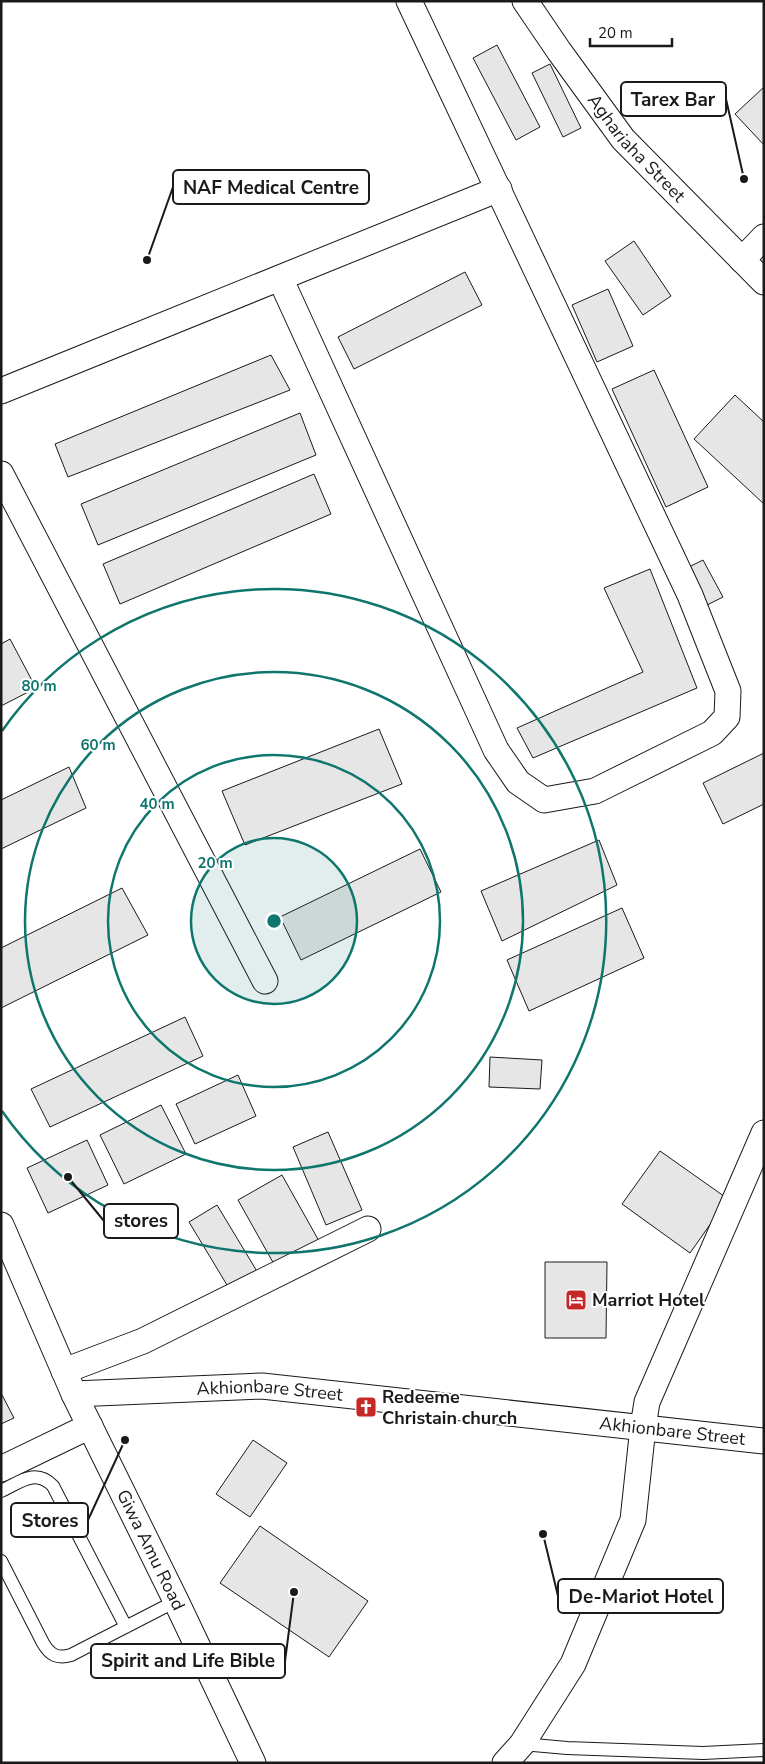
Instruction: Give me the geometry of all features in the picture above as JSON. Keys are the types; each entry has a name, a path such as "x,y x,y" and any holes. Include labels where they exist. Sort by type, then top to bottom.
{"street":[{"path":"280,278 496,750 518,782 544,800 594,791 712,733 727,717 728,691 690,595 409,1"},
{"name":"Aghariaha Street","path":"525,1 623,139 764,282"},
{"path":"1,391 499,189"},
{"path":"742,260 764,237"},
{"path":"1,474 265,981"},
{"path":"505,1763 522,1744 573,1664 633,1520 647,1402 764,1133"},
{"name":"Giwa Amu Road","path":"1,1225 74,1394 176,1601 252,1763"},
{"path":"64,1371 143,1341 368,1229"},
{"name":"Akhionbare Street","path":"74,1394 262,1386 764,1441"},
{"path":"1,1469 90,1426"}],"lane":[{"path":"1,1491 32,1477 42,1476 53,1486 126,1627"},
{"path":"1,1561 43,1643 54,1656 71,1655 176,1601"},
{"path":"522,1744 567,1748 703,1753 764,1750"}],"building":[{"path":"497,45 540,127 516,140 473,58"},
{"path":"550,64 581,128 563,137 532,73"},
{"path":"764,87 764,145 735,114"},
{"path":"634,241 671,296 643,315 605,261"},
{"path":"465,272 482,305 354,369 338,337"},
{"path":"608,289 633,346 597,362 572,305"},
{"path":"271,355 290,390 68,477 55,444"},
{"path":"654,370 708,487 666,507 612,389"},
{"path":"735,395 764,422 764,504 694,439"},
{"path":"300,413 316,455 98,545 81,504"},
{"path":"314,474 331,514 120,604 103,564"},
{"path":"703,560 723,597 699,609 679,572"},
{"path":"650,569 697,688 533,758 517,728 643,672 604,588"},
{"path":"10,639 36,688 1,706 1,644"},
{"path":"379,729 402,784 245,845 222,791"},
{"path":"764,753 764,804 723,824 703,783"},
{"path":"69,767 86,808 1,849 1,800"},
{"path":"599,840 617,885 502,941 481,891"},
{"path":"420,849 441,892 301,960 280,917"},
{"path":"122,888 148,935 1,1008 1,948"},
{"path":"622,908 644,958 529,1011 507,960"},
{"path":"185,1017 203,1056 50,1127 31,1089"},
{"path":"490,1057 542,1060 540,1089 489,1087"},
{"path":"238,1075 256,1116 195,1144 176,1104"},
{"path":"161,1105 186,1154 124,1184 100,1135"},
{"path":"328,1132 362,1210 326,1225 293,1147"},
{"path":"87,1140 108,1185 48,1213 27,1168"},
{"path":"660,1151 728,1199 690,1253 622,1204"},
{"path":"282,1175 319,1241 275,1266 238,1200"},
{"path":"217,1205 258,1273 230,1290 189,1222"},
{"name":"Marriot Hotel","path":"545,1262 607,1262 606,1338 545,1338"},
{"path":"1,1393 14,1418 1,1424"},
{"path":"253,1440 287,1463 250,1517 216,1494"},
{"path":"260,1526 368,1601 329,1657 220,1583"}],"place":[{"name":"Tarex Bar","path":"744,179"},
{"name":"NAF Medical Centre","path":"147,260"},
{"name":"stores","path":"68,1177"},
{"name":"Marriot Hotel","path":"576,1300"},
{"name":"Redeeme Christain church","path":"366,1407"},
{"name":"Stores","path":"125,1440"},
{"name":"De-Mariot Hotel","path":"543,1534"},
{"name":"Spirit and Life Bible","path":"294,1592"}]}
